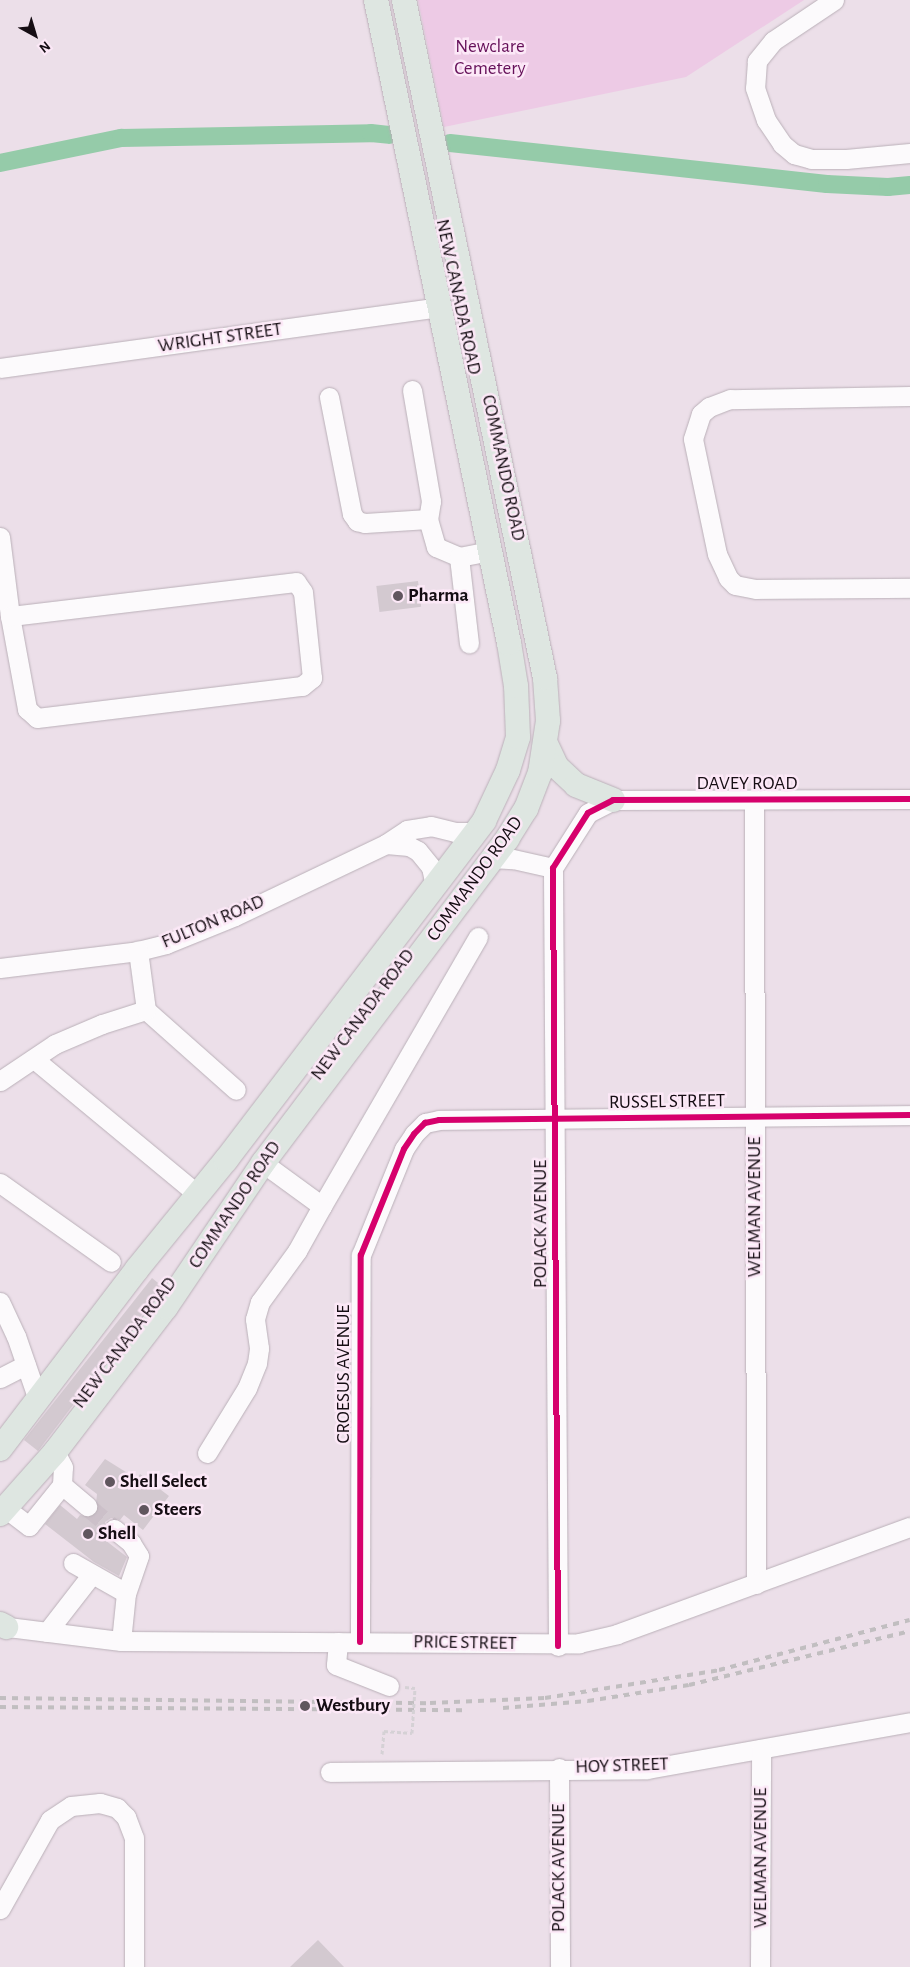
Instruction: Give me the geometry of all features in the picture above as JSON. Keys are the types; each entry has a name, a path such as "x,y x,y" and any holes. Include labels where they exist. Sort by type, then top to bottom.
{"main road":[{"name":"COMMANDO ROAD","path":"0,1449 37,1397 435,886 498,797 508,770 518,729 516,686 376,0"},
{"name":"COMMANDO ROAD","path":"2,1506 55,1452 166,1307 263,1163 491,858 526,809 546,746 544,678 536,634 404,0"},
{"path":"546,746 557,767 576,785 613,800"}],"street":[{"name":"NEW CANADA ROAD","path":"0,1464 476,846 502,807 520,767 529,715 527,688 384,0"},
{"name":"NEW CANADA ROAD","path":"2,1506 36,1459 160,1300 216,1212 490,844 523,790 537,748 540,720 536,679 396,0"},
{"path":"834,0 773,42 756,61 755,88 766,120 782,144 794,154 828,160 910,153"},
{"name":"WRIGHT STREET","path":"0,368 440,307"},
{"path":"412,390 431,502 428,520 436,547 458,557 490,552"},
{"path":"910,396 730,399 709,407 701,414 693,439 717,554 728,578 736,585 756,589 910,588"},
{"path":"329,397 352,514 357,521 365,523 428,520"},
{"path":"0,537 10,616 28,709 37,718 302,686 312,678 303,592 296,582 10,616"},
{"path":"458,557 469,643"},
{"name":"WELMAN AVENUE","path":"754,799 756,1584"},
{"name":"DAVEY ROAD","path":"553,868 588,813 613,800 910,799"},
{"name":"FULTON ROAD","path":"0,968 138,951 211,927 420,826 474,832"},
{"path":"386,844 409,846 418,851 432,867 435,886"},
{"path":"491,858 513,859 553,868"},
{"name":"POLACK AVENUE","path":"553,868 558,1646"},
{"path":"207,1453 247,1388 257,1363 255,1318 260,1302 297,1251 478,937"},
{"path":"138,951 146,1010 236,1090"},
{"path":"0,1081 56,1044 102,1024 146,1010"},
{"path":"34,1059 197,1194"},
{"name":"RUSSEL STREET","path":"425,1123 439,1120 555,1118 910,1115"},
{"name":"CROESUS AVENUE","path":"360,1642 361,1255 404,1149 425,1123"},
{"path":"263,1163 322,1206"},
{"path":"0,1183 111,1262"},
{"path":"0,1302 37,1397"},
{"path":"0,1378 26,1365"},
{"path":"2,1506 29,1526 62,1485 63,1467 55,1452"},
{"path":"62,1485 87,1506"},
{"name":"PRICE STREET","path":"2,1626 121,1640 558,1646 601,1638 756,1584 910,1527"},
{"path":"114,1529 136,1549 139,1556 126,1593 121,1640"},
{"path":"73,1563 126,1593"},
{"path":"47,1632 92,1574"},
{"path":"338,1642 336,1664 389,1686"},
{"name":"HOY STREET","path":"330,1772 559,1768 647,1769 910,1722"},
{"name":"WELMAN AVENUE","path":"760,1967 762,1749"},
{"name":"POLACK AVENUE","path":"559,1768 560,1967"},
{"path":"0,1909 50,1820 71,1806 100,1803 117,1808 126,1817 134,1838 134,1967"}],"path":[{"path":"381,1771 384,1731 412,1733 415,1688"}],"green space":[{"name":"Newclare Cemetery","path":"418,0 804,0 686,77 444,127"}],"building":[{"name":"Pharma","path":"418,581 421,607 379,612 376,586"},
{"path":"152,1278 163,1287 38,1451 24,1440"},
{"path":"105,1459 137,1479 140,1474 169,1496 143,1530 124,1515 120,1520 111,1518 105,1522 105,1540 127,1557 119,1576 94,1562 45,1524 60,1505 77,1519 80,1515 90,1517 95,1514 97,1494 85,1485"},
{"path":"318,1940 344,1967 290,1967"}],"waterway":[{"path":"0,163 121,138 371,133 389,135"},
{"path":"450,143 827,184 888,187 910,185"}],"tunnel":[{"path":"87,1506 114,1529"}],"railway":[{"path":"0,1698 430,1703 545,1698 719,1670 910,1620"},
{"path":"503,1708 588,1701 689,1685 910,1631"},
{"path":"0,1707 466,1710"}],"cycle path":[{"path":"558,1646 553,868 588,813 613,800 910,799"},
{"path":"360,1642 361,1255 404,1149 414,1134 425,1123 439,1120 910,1115"}],"place":[{"name":"Pharma","path":"398,596"},
{"name":"Shell Select","path":"110,1482"},
{"name":"Steers","path":"144,1510"},
{"name":"Shell","path":"88,1534"},
{"name":"Westbury","path":"305,1706"}]}
